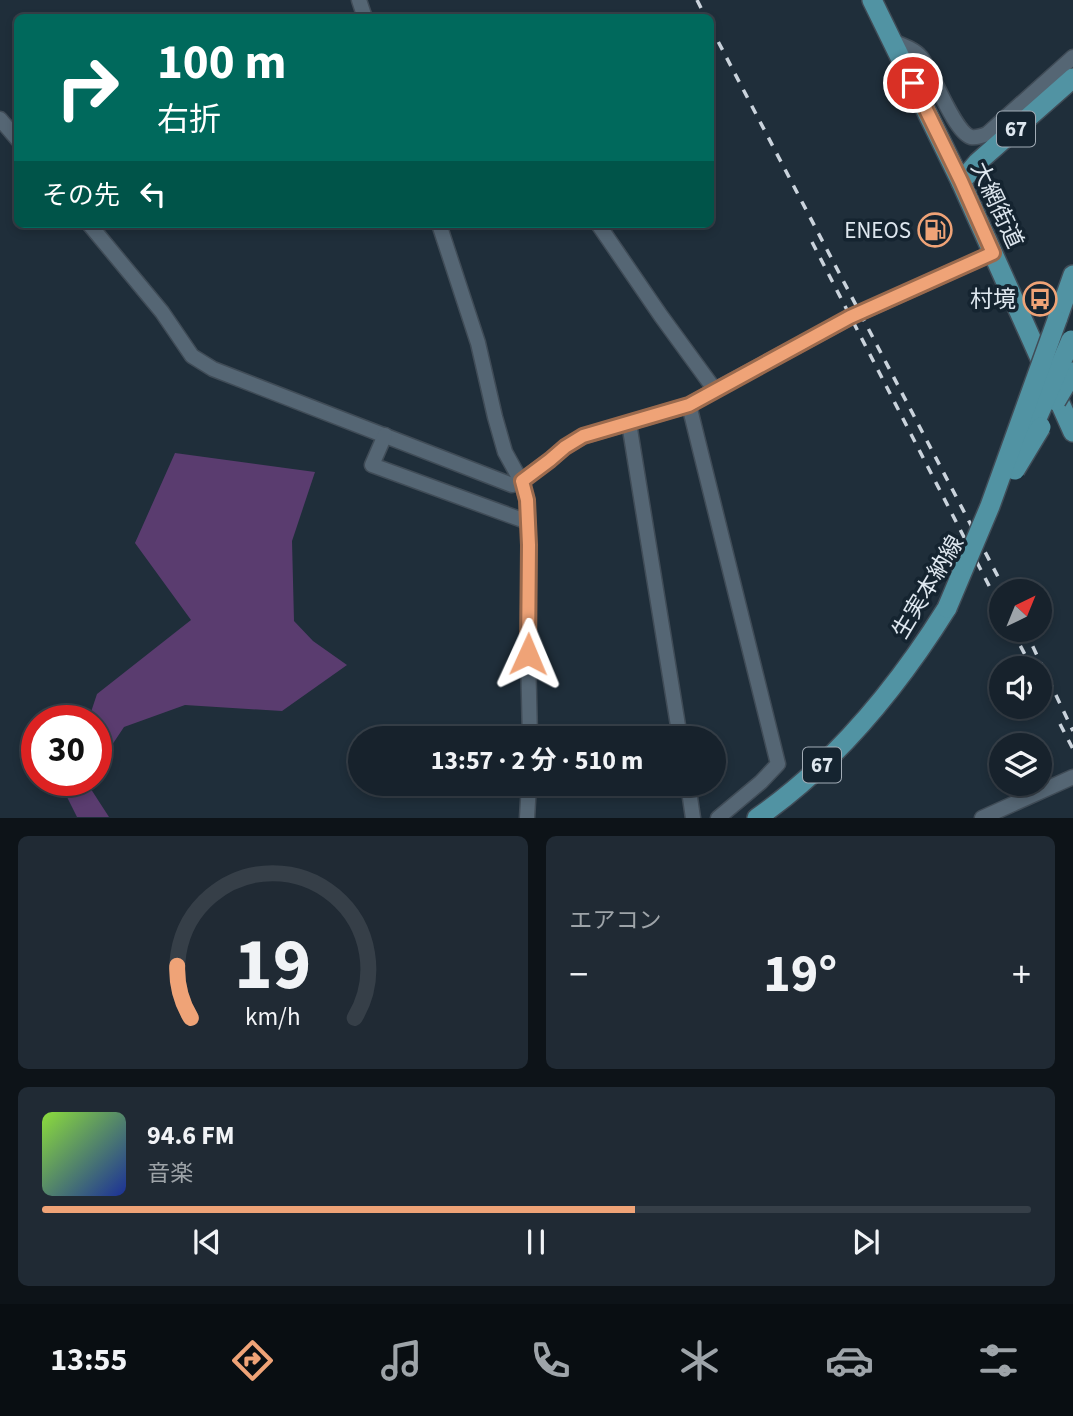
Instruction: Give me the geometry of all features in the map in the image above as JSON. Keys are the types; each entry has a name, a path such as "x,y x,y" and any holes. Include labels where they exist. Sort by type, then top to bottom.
{"main road":[{"name":"大網街道","path":"872,0 961,181 1073,432"},
{"name":"67","path":"961,181 978,162 1073,78"},
{"name":"67","path":"961,181 985,174 1056,108 1073,96"},
{"path":"947,608 990,506 1073,275"},
{"name":"生実本納線","path":"757,817 813,774 846,741 927,640 986,537 1072,338"},
{"path":"1015,470 1073,372"}],"street":[{"path":"892,41 921,56 956,121 970,137 987,134 1073,57"},
{"path":"0,119 14,135"},
{"path":"92,228 162,312 192,356 213,369 512,485 522,481 583,436 689,405 850,317 993,253"},
{"path":"440,228 478,343 505,452 522,481 527,500 530,726"},
{"path":"601,228 715,390"},
{"path":"689,405 778,764 761,782 718,817"},
{"path":"629,423 678,726"},
{"path":"384,435 372,465 528,522"},
{"path":"982,817 1073,777"},
{"path":"527,817 528,796"},
{"path":"690,796 693,817"}],"shaded area":[{"path":"175,453 315,472 292,541 294,621 313,641 347,665 282,711 185,705 124,727 112,745 112,705 93,705 97,694 191,620 135,543"},
{"path":"66,796 95,796 109,817 77,817"}],"railway":[{"path":"697,0 704,14"},
{"path":"714,34 999,579"},
{"path":"812,242 989,586"},
{"path":"1018,642 1026,656"},
{"path":"1031,642 1073,731"},
{"path":"1060,724 1073,749"}],"place":[{"name":"ENEOS","path":"935,230"},
{"name":"村境","path":"1040,299"}],"route":[{"path":"528,654 529,545 527,500 522,481 583,436 689,405 850,317 993,253 913,83"}]}
